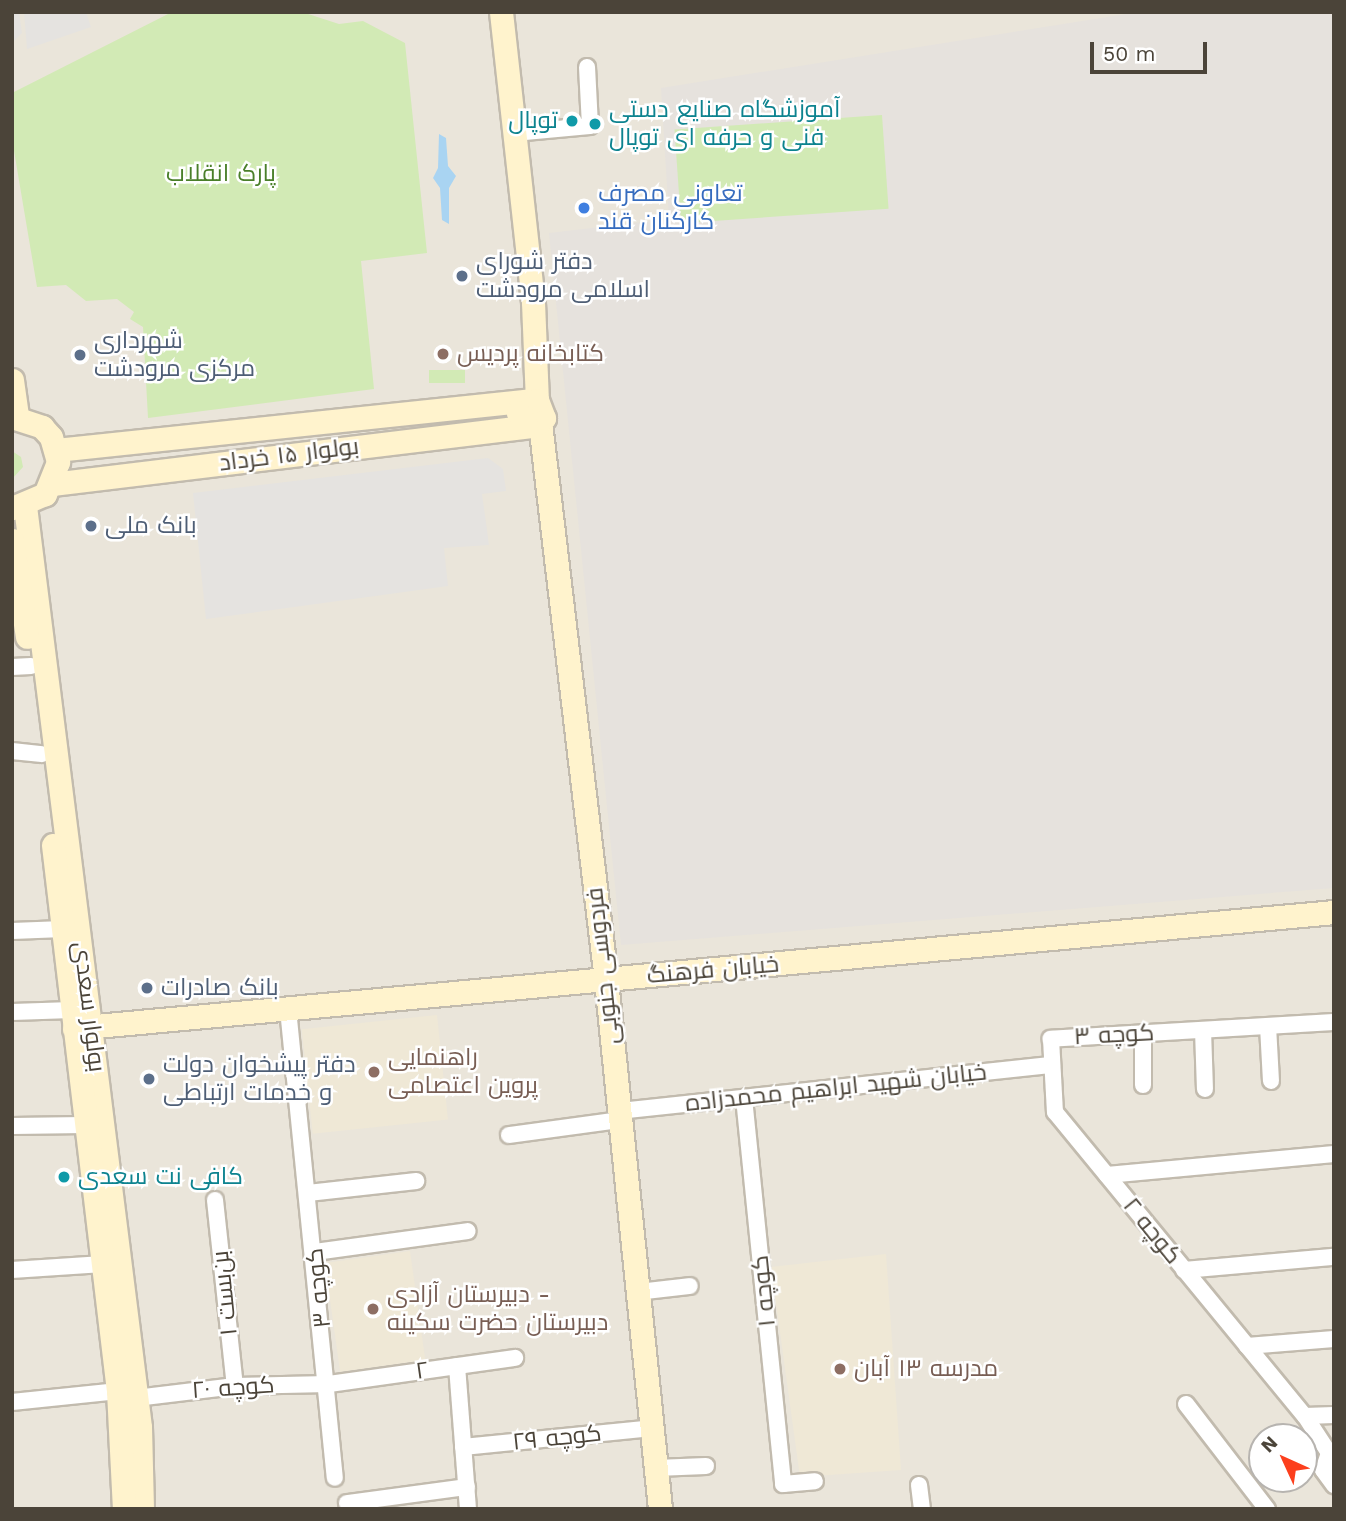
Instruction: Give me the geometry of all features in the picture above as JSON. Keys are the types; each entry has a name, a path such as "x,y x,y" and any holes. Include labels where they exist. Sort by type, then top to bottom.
{"main road":[{"name":"فردوسی جنوبی","path":"501,12 533,302 533,412 606,980 660,1509"},
{"path":"12,380 15,417 42,427 56,450 52,484 19,507"},
{"name":"بولوار ۱۵ خرداد","path":"56,450 533,412"},
{"name":"بولوار ۱۵ خرداد","path":"52,484 533,412"},
{"name":"بولوار سعدی","path":"19,507 79,1022 142,1509"},
{"name":"بولوار سعدی","path":"12,540 22,667 42,754 63,929 79,1022 85,1125 103,1264 127,1394 124,1509"},
{"name":"خیابان فرهنگ","path":"79,1022 288,1009 1334,912"}],"street":[{"path":"514,133 590,126 587,67"},
{"path":"12,751 42,754"},
{"path":"12,931 63,929"},
{"path":"288,1009 308,1193 416,1181"},
{"path":"12,1012 79,1022"},
{"path":"1205,1089 1203,1030 1334,1023"},
{"path":"1268,1026 1271,1081"},
{"name":"کوچه ۳","path":"1052,1065 1051,1039 1203,1030"},
{"path":"1143,1033 1143,1085"},
{"name":"خیابان شهید ابراهیم محمدزاده","path":"509,1135 744,1098 1052,1065"},
{"name":"کوچه ۲","path":"1052,1065 1055,1112 1184,1269 1334,1257"},
{"name":"کوچه ۱","path":"744,1098 783,1484 815,1481"},
{"path":"12,1126 85,1125"},
{"path":"1107,1175 1334,1154"},
{"name":"کوچه ۳","path":"308,1193 329,1384 335,1478"},
{"name":"بن‌بست ۱","path":"215,1200 235,1386"},
{"path":"315,1252 468,1231"},
{"path":"12,1270 103,1264"},
{"path":"1184,1269 1305,1416 1329,1453 1323,1469 1334,1485"},
{"path":"638,1292 690,1286"},
{"path":"1247,1346 1334,1339"},
{"name":"۲","path":"329,1384 516,1359"},
{"path":"457,1366 468,1509"},
{"name":"کوچه ۲۰","path":"12,1402 235,1386 329,1384"},
{"path":"1186,1404 1267,1509"},
{"path":"1305,1416 1334,1415"},
{"name":"کوچه ۲۹","path":"463,1447 652,1429"},
{"path":"656,1468 706,1466"},
{"path":"919,1485 922,1509"},
{"path":"346,1503 467,1488"}],"shaded area":[{"path":"12,12 1334,12 1334,1509 12,1509"},
{"path":"12,12 19,12 22,33 12,43"},
{"path":"24,12 86,12 91,27 27,49"},
{"path":"1139,12 1334,12 1334,888 621,945 549,233 669,219 661,88"},
{"path":"488,458 503,469 506,491 482,494 489,545 444,548 448,586 206,619 193,493"},
{"name":"راهنمایی پروین اعتصامی","path":"437,1015 448,1119 313,1134 302,1029"},
{"name":"دبیرستان آزادی - دبیرستان حضرت سکینه","path":"410,1251 425,1360 340,1372 325,1263"},
{"name":"مدرسه ۱۳ آبان","path":"886,1254 901,1470 800,1477 771,1267"}],"green space":[{"name":"پارک انقلاب","path":"172,12 302,12 339,24 363,21 405,43 427,253 361,261 374,389 148,418 143,327 130,319 134,312 117,299 86,301 66,285 37,287 12,139 12,93"},
{"path":"882,115 889,209 681,223 675,130"},
{"path":"429,370 465,370 465,383 429,383"},
{"path":"12,451 21,457 23,467 12,479"}],"water":[{"path":"439,134 446,138 448,166 456,176 449,188 449,224 442,220 440,188 433,178 438,168"}],"place":[{"name":"توپال","path":"572,121"},
{"name":"آموزشگاه صنایع دستی فنی و حرفه ای توپال","path":"595,124"},
{"name":"تعاونی مصرف کارکنان قند","path":"584,208"},
{"name":"دفتر شورای اسلامی مرودشت","path":"462,276"},
{"name":"کتابخانه پردیس","path":"443,354"},
{"name":"شهرداری مرکزی مرودشت","path":"80,355"},
{"name":"بانک ملی","path":"91,526"},
{"name":"بانک صادرات","path":"147,988"},
{"name":"راهنمایی پروین اعتصامی","path":"374,1072"},
{"name":"دفتر پیشخوان دولت و خدمات ارتباطی","path":"149,1079"},
{"name":"کافی نت سعدی","path":"64,1177"},
{"name":"دبیرستان آزادی - دبیرستان حضرت سکینه","path":"373,1309"},
{"name":"مدرسه ۱۳ آبان","path":"840,1369"}]}
